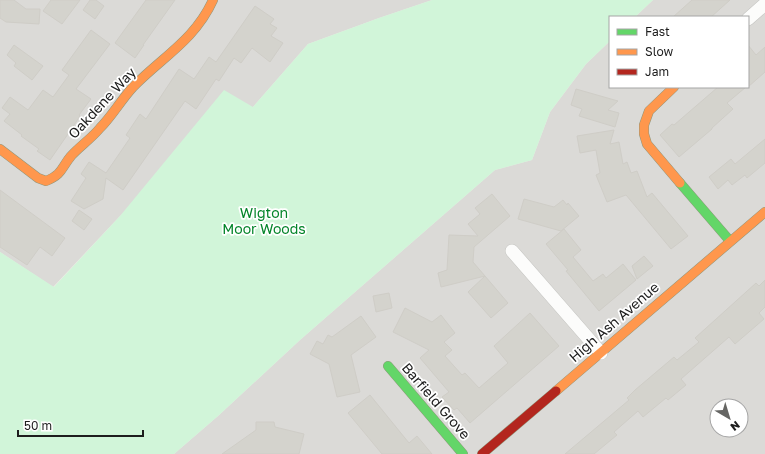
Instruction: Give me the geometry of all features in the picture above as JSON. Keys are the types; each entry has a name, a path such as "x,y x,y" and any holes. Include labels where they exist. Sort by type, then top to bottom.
{"street":[{"name":"Oakdene Way","path":"0,149 38,178 46,181 53,178 61,172 71,156 102,128 116,107 133,87 188,38 214,0"},
{"path":"749,18 765,4"},
{"path":"673,88 651,108 646,116 643,125 647,144 730,241"},
{"name":"High Ash Avenue","path":"482,454 765,212"},
{"path":"512,251 601,353"},
{"name":"Barfield Grove","path":"388,366 463,454"}],"shaded area":[{"path":"0,0 432,0 308,44 253,107 120,216 53,287 0,252"},
{"path":"653,0 765,0 765,454 174,454 218,416 300,340 495,170 532,160 550,112 586,64 609,42 609,88 749,88 749,16 636,16"}],"green space":[{"name":"Wigton Moor Woods","path":"432,0 653,0 636,16 609,16 609,42 586,64 550,112 532,160 495,170 300,340 218,416 174,454 0,454 0,252 54,287 120,216 224,90 253,107 308,44"}],"building":[{"path":"0,0 14,0 26,9 40,9 39,24 6,22 0,18"},
{"path":"51,0 80,0 62,24 43,11"},
{"path":"90,0 96,0 104,6 95,19 83,10"},
{"path":"146,0 175,0 135,58 115,43"},
{"path":"692,0 730,0 712,16 674,16"},
{"path":"255,6 274,19 270,24 277,28 271,36 283,43 270,62 252,48 241,63 234,58 219,81 216,79 196,109 185,101 123,190 106,178 103,199 84,209 71,201 86,178 81,174 89,162 106,173 130,138 126,135 140,114 146,119 179,69 194,79 209,57 216,62"},
{"path":"91,30 110,44 76,89 91,99 50,160 37,151 39,149 4,121 10,114 2,108 10,97 28,110 43,90 53,97 69,75 62,70"},
{"path":"14,45 43,66 32,80 14,66 16,63 7,55"},
{"path":"749,46 756,55 765,47 765,72 749,86"},
{"path":"717,88 745,88 727,103 733,109 679,157 660,135 672,124 674,125"},
{"path":"576,89 618,101 608,110 619,113 615,127 579,116 582,109 571,105"},
{"path":"614,130 610,144 619,142 623,164 627,162 631,173 637,171 647,197 652,193 688,236 671,249 626,195 607,202 596,175 600,173 596,150 580,153 577,136"},
{"path":"765,139 765,163 747,178 745,175 732,185 728,180 718,189 709,177 731,159 735,164"},
{"path":"0,190 65,238 52,256 40,247 27,265 0,247"},
{"path":"492,194 510,216 474,247 473,262 485,276 441,287 438,273 447,270 449,235 478,236 468,224 480,214 475,208"},
{"path":"524,199 554,207 563,200 567,205 568,203 579,216 561,231 518,219"},
{"path":"79,210 92,219 84,230 72,221"},
{"path":"564,229 581,250 573,257 593,281 603,274 606,278 623,264 636,280 599,311 546,244"},
{"path":"644,256 653,266 637,279 632,266"},
{"path":"485,276 508,303 491,318 468,292"},
{"path":"765,280 765,307 759,313 764,319 735,344 729,337 681,379 686,385 668,400 666,398 643,417 638,411 614,432 617,435 594,454 565,454 629,400 627,398 635,390 674,357 677,360 699,342 695,338 756,283 759,286"},
{"path":"389,293 392,308 376,312 373,296"},
{"path":"405,308 432,322 441,315 455,333 444,342 452,350 445,356 462,375 465,373 479,388 508,363 494,346 530,313 559,346 470,423 457,408 454,410 442,397 449,392 420,358 429,350 393,332"},
{"path":"361,316 376,337 351,355 360,392 337,397 329,364 310,354 317,341 323,344 328,335 332,337"},
{"path":"370,395 409,443 417,436 432,454 382,454 348,413"},
{"path":"256,422 274,422 275,427 304,434 299,454 222,454 256,430"}],"traffic: fast":[{"path":"680,183 730,241"},
{"path":"388,366 463,454"}],"traffic: slow":[{"path":"0,149 38,178 46,181 56,176 71,156 104,123 133,87 177,48 197,26 206,14 213,0"},
{"path":"673,88 649,111 644,125 644,134 647,144 680,183"},
{"path":"556,391 765,212"}],"traffic: jam":[{"path":"482,454 556,391"}]}
